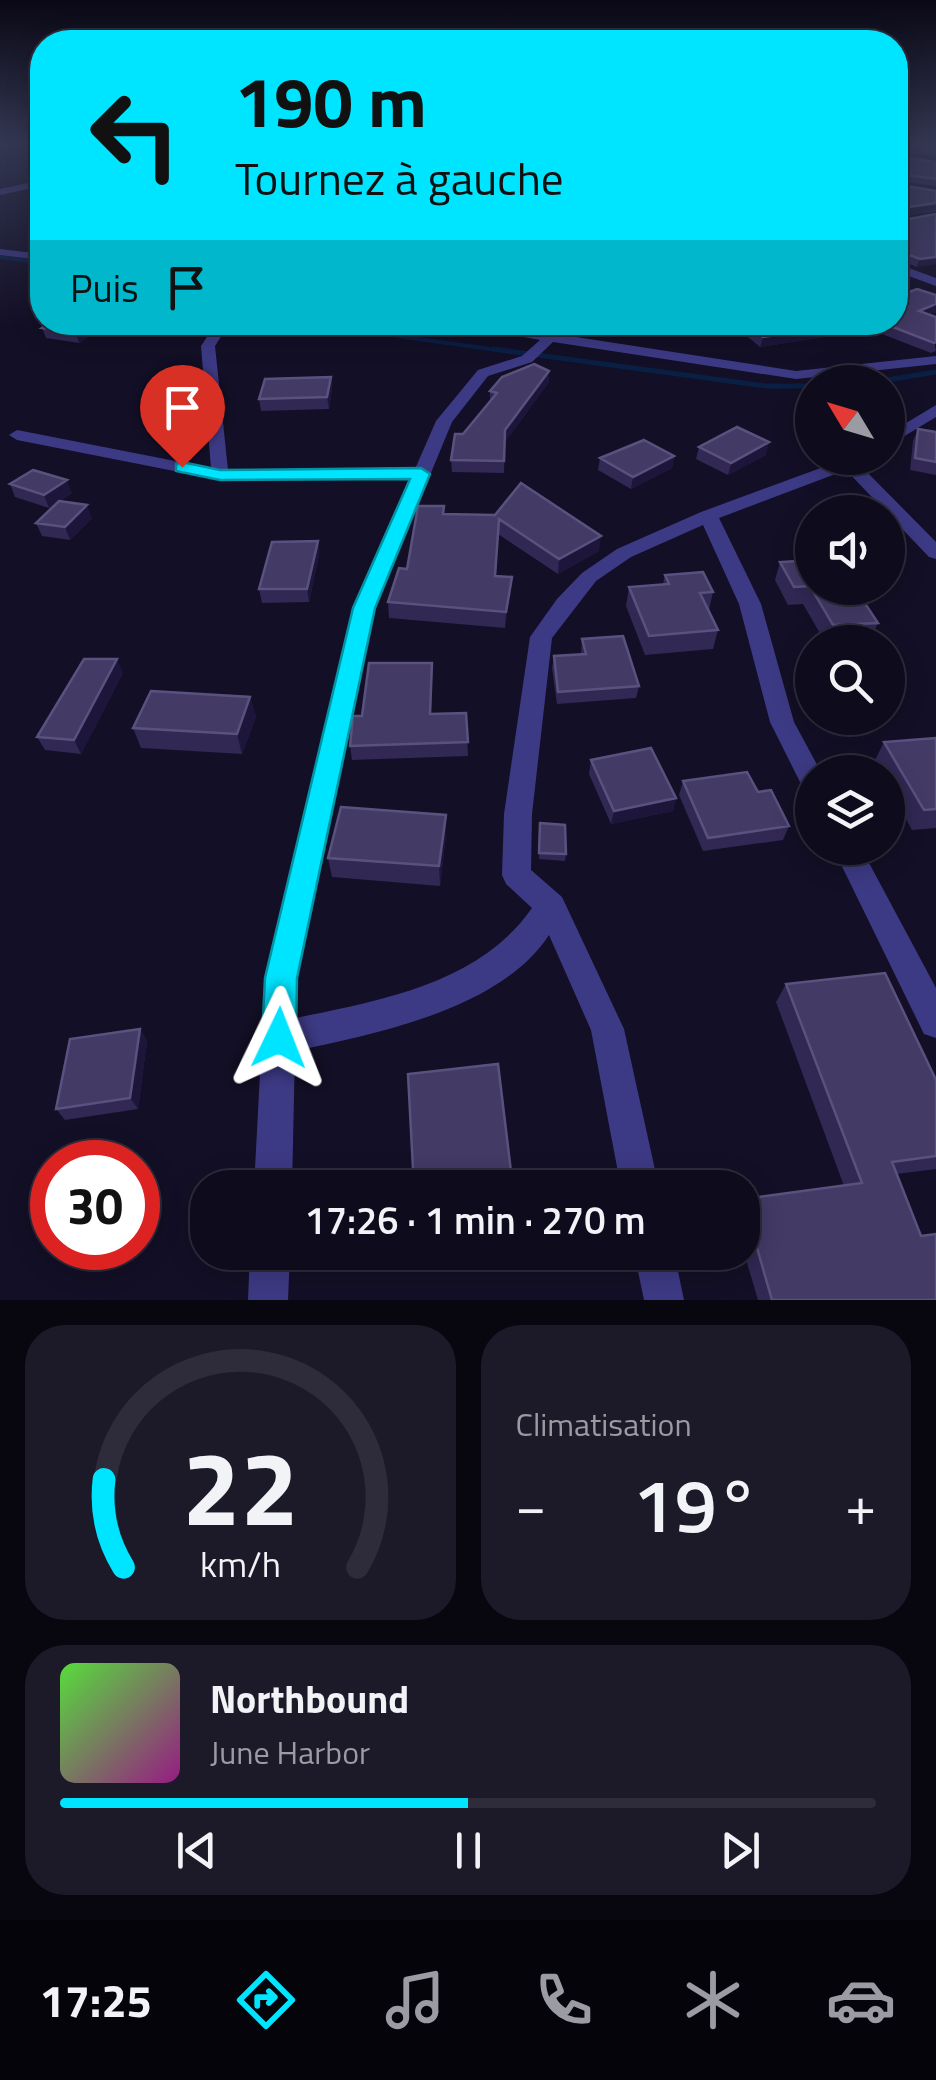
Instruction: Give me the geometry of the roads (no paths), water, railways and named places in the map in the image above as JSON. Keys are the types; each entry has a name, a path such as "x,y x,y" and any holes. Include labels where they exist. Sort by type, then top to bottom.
{"street":[{"path":"0,252 30,255"},
{"path":"908,272 935,281"},
{"path":"215,335 208,346 208,355 220,475"},
{"path":"516,335 546,346 796,375 936,360"},
{"path":"274,1170 281,978 364,608 444,422 483,373 566,335"},
{"path":"905,430 936,410"},
{"path":"17,435 220,475 421,474"},
{"path":"636,1170 607,1029 551,906 516,874 518,814 541,638 589,577 624,553 708,516 818,475"},
{"path":"868,475 936,552"},
{"path":"708,516 750,604 782,722 799,755"},
{"path":"856,865 936,1022"},
{"path":"279,1038 369,1018 458,992 539,930 551,906"},
{"path":"268,1300 269,1270"},
{"path":"658,1270 664,1300"}],"waterway":[{"path":"0,257 30,261"},
{"path":"395,335 512,352"},
{"path":"493,349 766,386 795,386"},
{"path":"905,377 936,372"}]}
